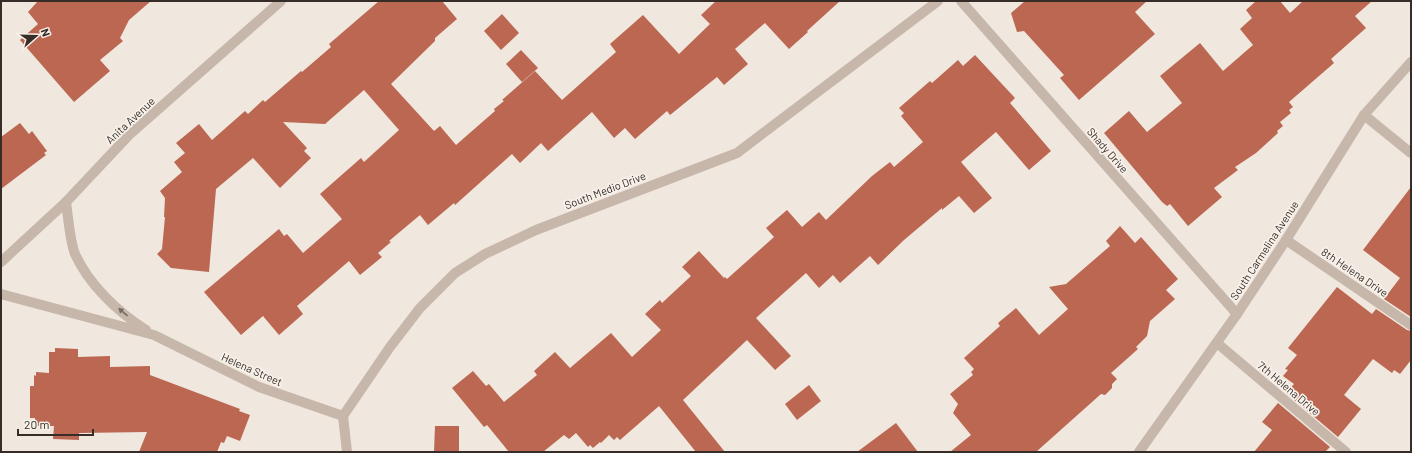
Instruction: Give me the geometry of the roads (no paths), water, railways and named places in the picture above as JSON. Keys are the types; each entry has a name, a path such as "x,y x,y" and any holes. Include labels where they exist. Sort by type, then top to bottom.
{"street":[{"name":"Anita Avenue","path":"1,262 66,202 129,135 281,1"},
{"name":"South Medio Drive","path":"343,416 390,347 420,308 455,273 485,254 536,230 737,153 938,1"},
{"name":"Shady Drive","path":"961,1 1237,314"},
{"name":"South Carmelina Avenue","path":"1139,452 1237,314 1286,240 1364,116 1411,62"},
{"path":"1364,116 1411,153"},
{"name":"Helena Street","path":"66,202 75,253 84,271 102,293 121,312 154,335 259,387 343,416"},
{"name":"8th Helena Drive","path":"1286,240 1411,325"},
{"name":"Helena Street","path":"1,294 154,335"},
{"name":"7th Helena Drive","path":"1217,343 1346,452"},
{"path":"343,416 347,452"}]}
